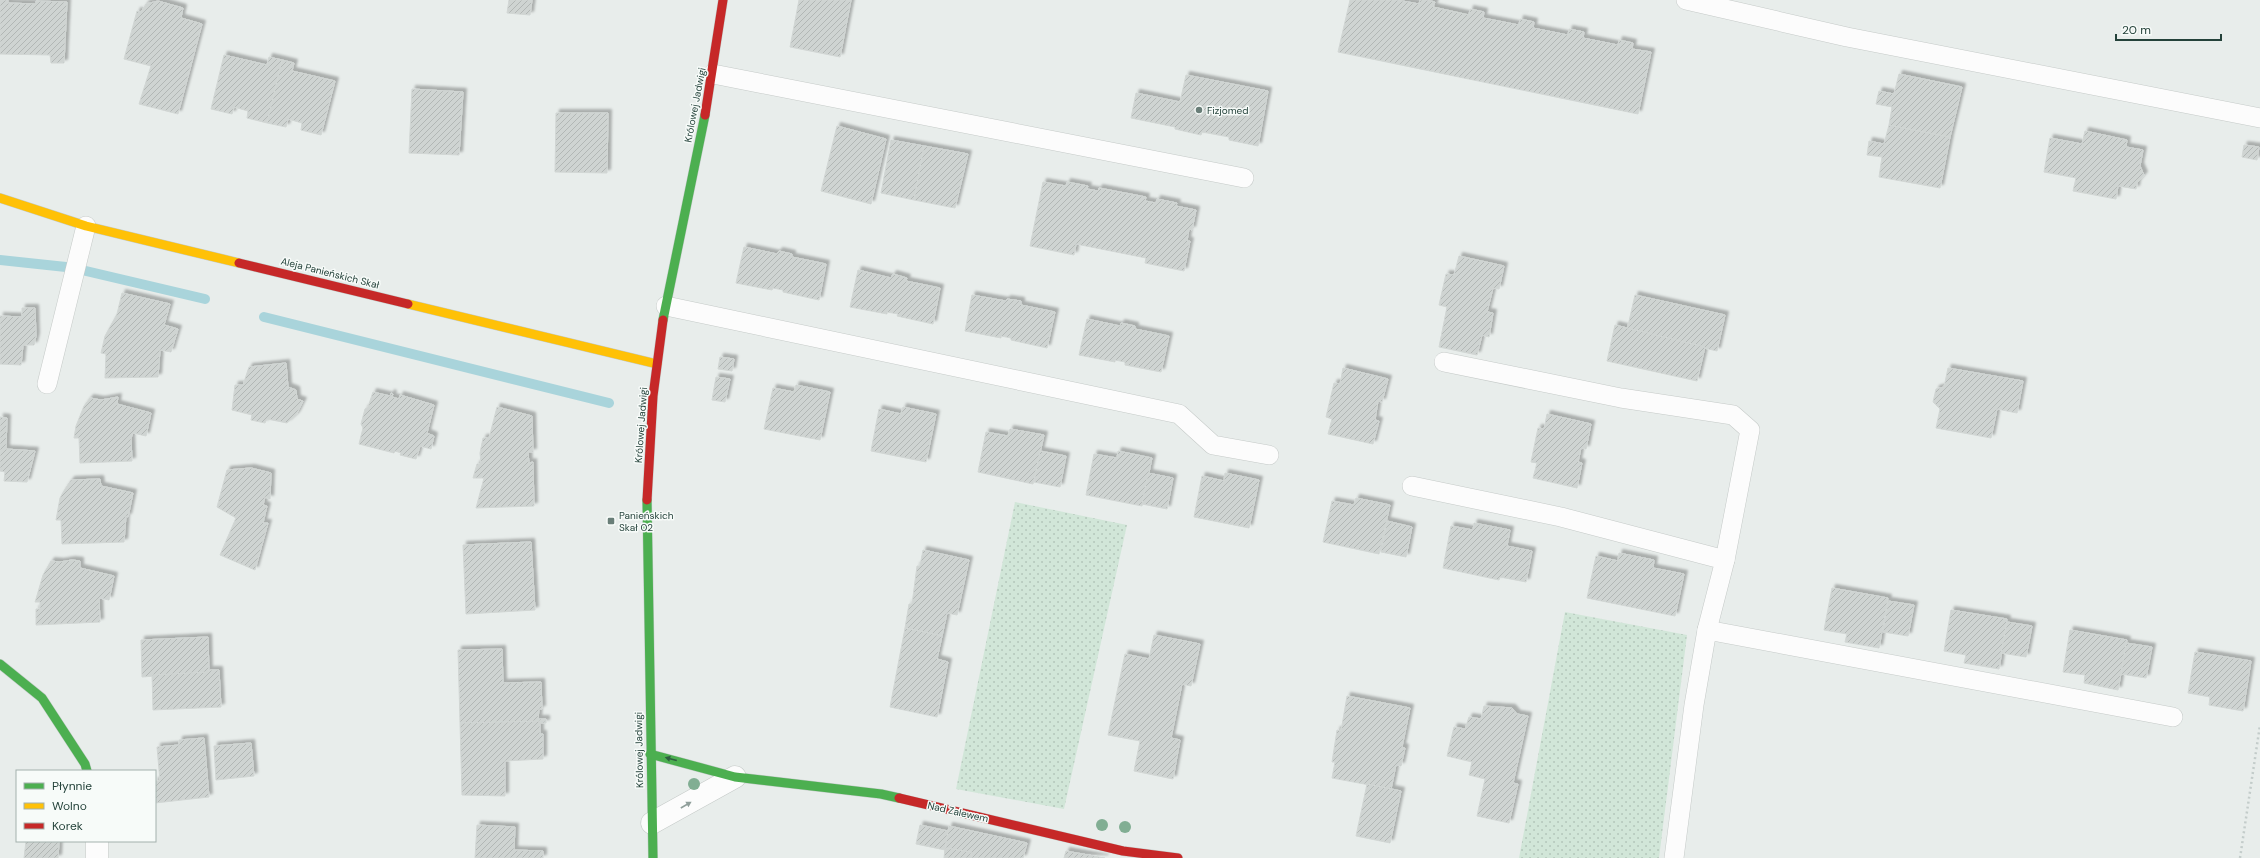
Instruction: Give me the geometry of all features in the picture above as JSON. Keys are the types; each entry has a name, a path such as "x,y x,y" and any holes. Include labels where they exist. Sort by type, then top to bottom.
{"street":[{"name":"Królowej Jadwigi","path":"653,858 647,575 648,494 657,364 666,306 713,74 723,0"},
{"name":"Aleja Panieńskich Skał","path":"0,198 86,226 657,364"},
{"path":"0,664 42,698 85,764 87,770"},
{"name":"Nad Zalewem","path":"650,754 735,777 881,794 1123,851 1178,858"},
{"path":"652,823 735,777"},
{"path":"97,842 97,858"}],"lane":[{"path":"1686,0 1847,37 2260,118"},
{"path":"713,74 1244,178"},
{"path":"47,384 86,226"},
{"path":"666,306 1179,414 1213,445 1269,455"},
{"path":"1444,362 1621,398 1733,415 1750,430 1725,560 1707,630 1694,705 1674,858"},
{"path":"1412,486 1562,517 1725,560"},
{"path":"1707,630 2173,717"}],"path":[{"path":"2240,858 2260,725"}],"green space":[{"path":"1015,502 1127,525 1064,809 956,789"},
{"path":"1565,612 1687,635 1659,858 1519,858"}],"building":[{"path":"0,0 8,0 8,3 36,4 36,1 67,2 64,63 51,63 50,55 0,54"},
{"path":"509,0 532,0 530,15 507,13"},
{"path":"799,0 851,0 840,57 790,47"},
{"path":"1350,0 1397,0 1419,4 1420,0 1427,0 1435,2 1433,7 1469,15 1470,9 1484,12 1483,18 1519,25 1520,19 1534,22 1533,28 1568,35 1569,29 1584,32 1583,38 1618,45 1619,40 1633,43 1632,49 1651,52 1638,114 1338,52"},
{"path":"158,1 183,8 181,18 202,24 178,114 139,104 151,66 124,59 137,11 141,12 146,4"},
{"path":"224,55 267,65 269,57 282,60 267,123 247,118 248,111 234,107 232,114 211,109"},
{"path":"282,60 294,63 292,71 335,81 321,135 301,130 302,123 288,119 286,127 267,123"},
{"path":"1899,74 1962,87 1950,137 1889,125 1892,107 1876,104 1879,91 1894,94"},
{"name":"Fizjomed","path":"1186,75 1268,91 1258,146 1229,140 1229,137 1202,132 1201,135 1175,129 1175,127 1131,118 1136,93 1180,102"},
{"path":"412,89 463,92 459,155 409,153"},
{"path":"556,113 608,113 607,173 555,172"},
{"path":"1889,125 1950,137 1940,188 1879,177 1882,157 1867,155 1869,141 1884,144"},
{"path":"837,126 886,139 871,204 821,191"},
{"path":"2085,131 2127,140 2126,147 2143,150 2140,166 2144,175 2137,183 2136,189 2118,186 2116,199 2073,191 2076,178 2044,172 2050,138 2082,144"},
{"path":"891,140 924,146 914,200 881,193"},
{"path":"2244,145 2259,147 2257,160 2242,157"},
{"path":"924,146 968,154 955,208 914,200"},
{"path":"1043,182 1066,186 1067,182 1088,186 1087,189 1098,191 1099,188 1146,197 1145,201 1156,203 1157,199 1177,203 1176,206 1196,210 1192,230 1189,229 1187,241 1190,241 1184,271 1145,263 1146,258 1076,244 1074,255 1030,246"},
{"path":"744,247 777,254 779,251 792,254 792,257 826,264 819,300 783,292 783,290 773,288 772,290 736,283"},
{"path":"1459,256 1504,266 1499,289 1493,288 1487,312 1493,313 1489,337 1482,335 1477,355 1439,347 1447,307 1439,305 1446,274 1454,275"},
{"path":"858,270 891,278 893,274 907,278 906,281 940,288 933,324 897,316 898,314 887,312 887,314 850,307"},
{"path":"122,293 170,304 164,325 178,329 171,352 160,350 158,377 105,378 106,354 101,353 105,336 117,314"},
{"path":"972,295 1006,301 1007,299 1021,301 1021,305 1055,312 1047,348 1011,340 1011,338 1001,336 1001,338 965,331"},
{"path":"1635,295 1725,315 1717,351 1627,330"},
{"path":"22,308 35,308 36,336 34,345 23,345 21,365 0,364 0,316 22,317"},
{"path":"1087,319 1120,326 1121,323 1135,326 1135,329 1169,336 1161,372 1125,365 1125,362 1115,360 1115,362 1079,355"},
{"path":"1615,325 1705,347 1697,381 1607,361"},
{"path":"720,357 734,359 732,371 718,369"},
{"path":"286,363 288,387 296,390 297,399 303,401 296,415 287,423 267,419 265,423 251,420 252,415 232,410 235,385 243,385 249,367"},
{"path":"1343,368 1388,379 1382,402 1378,401 1375,420 1379,421 1373,444 1328,434 1332,419 1326,417 1334,383 1340,384"},
{"path":"1948,368 2023,381 2017,413 1997,409 1991,438 1936,428 1940,409 1933,402 1936,389 1944,387"},
{"path":"716,377 730,379 725,402 712,400"},
{"path":"796,385 830,392 820,440 764,429 773,388 794,392"},
{"path":"373,392 390,396 391,393 393,394 392,397 399,399 400,395 434,405 427,433 434,436 431,449 420,446 416,459 400,455 401,453 395,451 394,453 359,444 363,428 361,424 365,409 368,407"},
{"path":"118,397 117,404 151,413 146,436 133,433 131,438 132,461 80,463 79,438 74,438 76,426 84,406 90,398 101,400"},
{"path":"497,407 532,416 533,452 528,452 529,463 533,462 534,506 476,508 484,478 473,478 477,464 481,464 480,453 483,438 489,438"},
{"path":"903,407 936,414 926,462 871,451 879,409 901,414"},
{"path":"1547,414 1591,424 1586,449 1581,448 1578,462 1582,463 1577,488 1533,478 1537,463 1531,462 1538,428 1544,429"},
{"path":"0,417 7,418 6,449 35,451 27,482 4,481 5,472 0,471"},
{"path":"1010,429 1044,435 1033,484 978,472 986,432 1008,436"},
{"path":"1040,451 1066,456 1060,487 1034,482"},
{"path":"1118,451 1152,458 1142,506 1086,495 1094,454 1117,458"},
{"path":"251,468 271,473 270,499 265,497 263,505 267,506 263,523 268,523 255,570 220,555 236,518 217,507 227,470"},
{"path":"1148,473 1173,478 1167,509 1142,504"},
{"path":"1225,473 1259,480 1249,528 1194,517 1202,476 1224,481"},
{"path":"100,479 101,486 133,493 128,517 126,516 124,542 62,544 61,520 56,520 60,498 65,489 71,480"},
{"path":"1356,498 1390,505 1379,554 1323,542 1332,501 1354,505"},
{"path":"1387,521 1412,527 1406,557 1381,552"},
{"path":"1474,523 1510,530 1507,546 1532,551 1526,582 1500,577 1499,580 1443,568 1451,526 1473,530"},
{"path":"531,542 535,610 466,614 463,545"},
{"path":"923,550 969,560 957,615 947,613 942,636 905,628 909,604 912,604 917,566 920,566"},
{"path":"1619,553 1654,560 1653,568 1684,574 1675,616 1587,598 1596,556 1618,561"},
{"path":"72,560 80,561 80,568 114,576 109,600 99,598 100,622 36,625 36,609 40,609 40,602 35,602 43,575 51,561 60,562"},
{"path":"1832,588 1888,598 1879,648 1845,642 1847,634 1824,630"},
{"path":"1888,601 1914,605 1908,636 1883,632"},
{"path":"1951,610 2007,619 1999,669 1964,663 1966,655 1944,651"},
{"path":"2007,622 2032,626 2026,657 2001,653"},
{"path":"905,628 942,636 937,659 948,662 937,717 890,707"},
{"path":"2070,630 2127,640 2118,690 2084,683 2085,675 2063,672"},
{"path":"1154,635 1200,644 1191,686 1182,684 1171,738 1180,740 1173,779 1134,771 1140,741 1108,735 1125,654 1149,659"},
{"path":"208,637 209,672 142,677 141,640"},
{"path":"2126,643 2152,647 2146,678 2121,674"},
{"path":"502,649 503,683 541,682 542,709 539,709 538,719 546,719 546,721 460,723 458,650"},
{"path":"2195,652 2251,661 2243,711 2209,705 2210,697 2188,693"},
{"path":"210,670 219,670 221,707 153,710 152,675 209,672"},
{"path":"1347,696 1410,708 1402,747 1405,748 1401,766 1396,765 1391,789 1332,778 1335,762 1332,762 1337,730 1341,731"},
{"path":"1484,706 1512,708 1517,714 1528,716 1513,783 1518,784 1509,823 1477,816 1485,779 1469,775 1472,762 1447,756 1454,727 1465,729 1469,717 1481,719"},
{"path":"546,721 546,723 540,723 540,734 543,734 543,759 505,761 505,796 462,795 460,723"},
{"path":"204,738 209,797 156,803 156,781 160,781 157,747 179,745 179,740"},
{"path":"251,743 254,776 216,780 214,746"},
{"path":"1367,784 1401,791 1390,843 1356,836"},
{"path":"477,825 515,827 514,850 543,851 543,858 475,858"},
{"path":"920,825 948,831 945,850 916,844"},
{"path":"949,826 1027,843 1023,858 971,858 971,852 945,848"},
{"path":"26,842 59,842 58,858 24,858"},
{"path":"945,848 971,852 971,858 944,858"},
{"path":"1066,851 1105,858 1064,858"}],"waterway":[{"path":"0,260 66,267"},
{"path":"86,271 205,299"},
{"path":"264,317 609,403"}],"traffic: fast":[{"path":"663,320 705,115"},
{"path":"647,500 653,858"},
{"path":"0,664 42,698 85,764 87,770"},
{"path":"650,754 735,777 881,794 899,798"}],"traffic: slow":[{"path":"0,198 86,226 239,263"},
{"path":"408,304 657,364"}],"traffic: jam":[{"path":"705,115 723,0"},
{"path":"239,263 408,304"},
{"path":"647,500 653,396 663,320"},
{"path":"899,798 1123,851 1178,858"}],"place":[{"name":"Fizjomed","path":"1199,110"},
{"name":"Panieńskich Skał 02","path":"611,521"}]}
